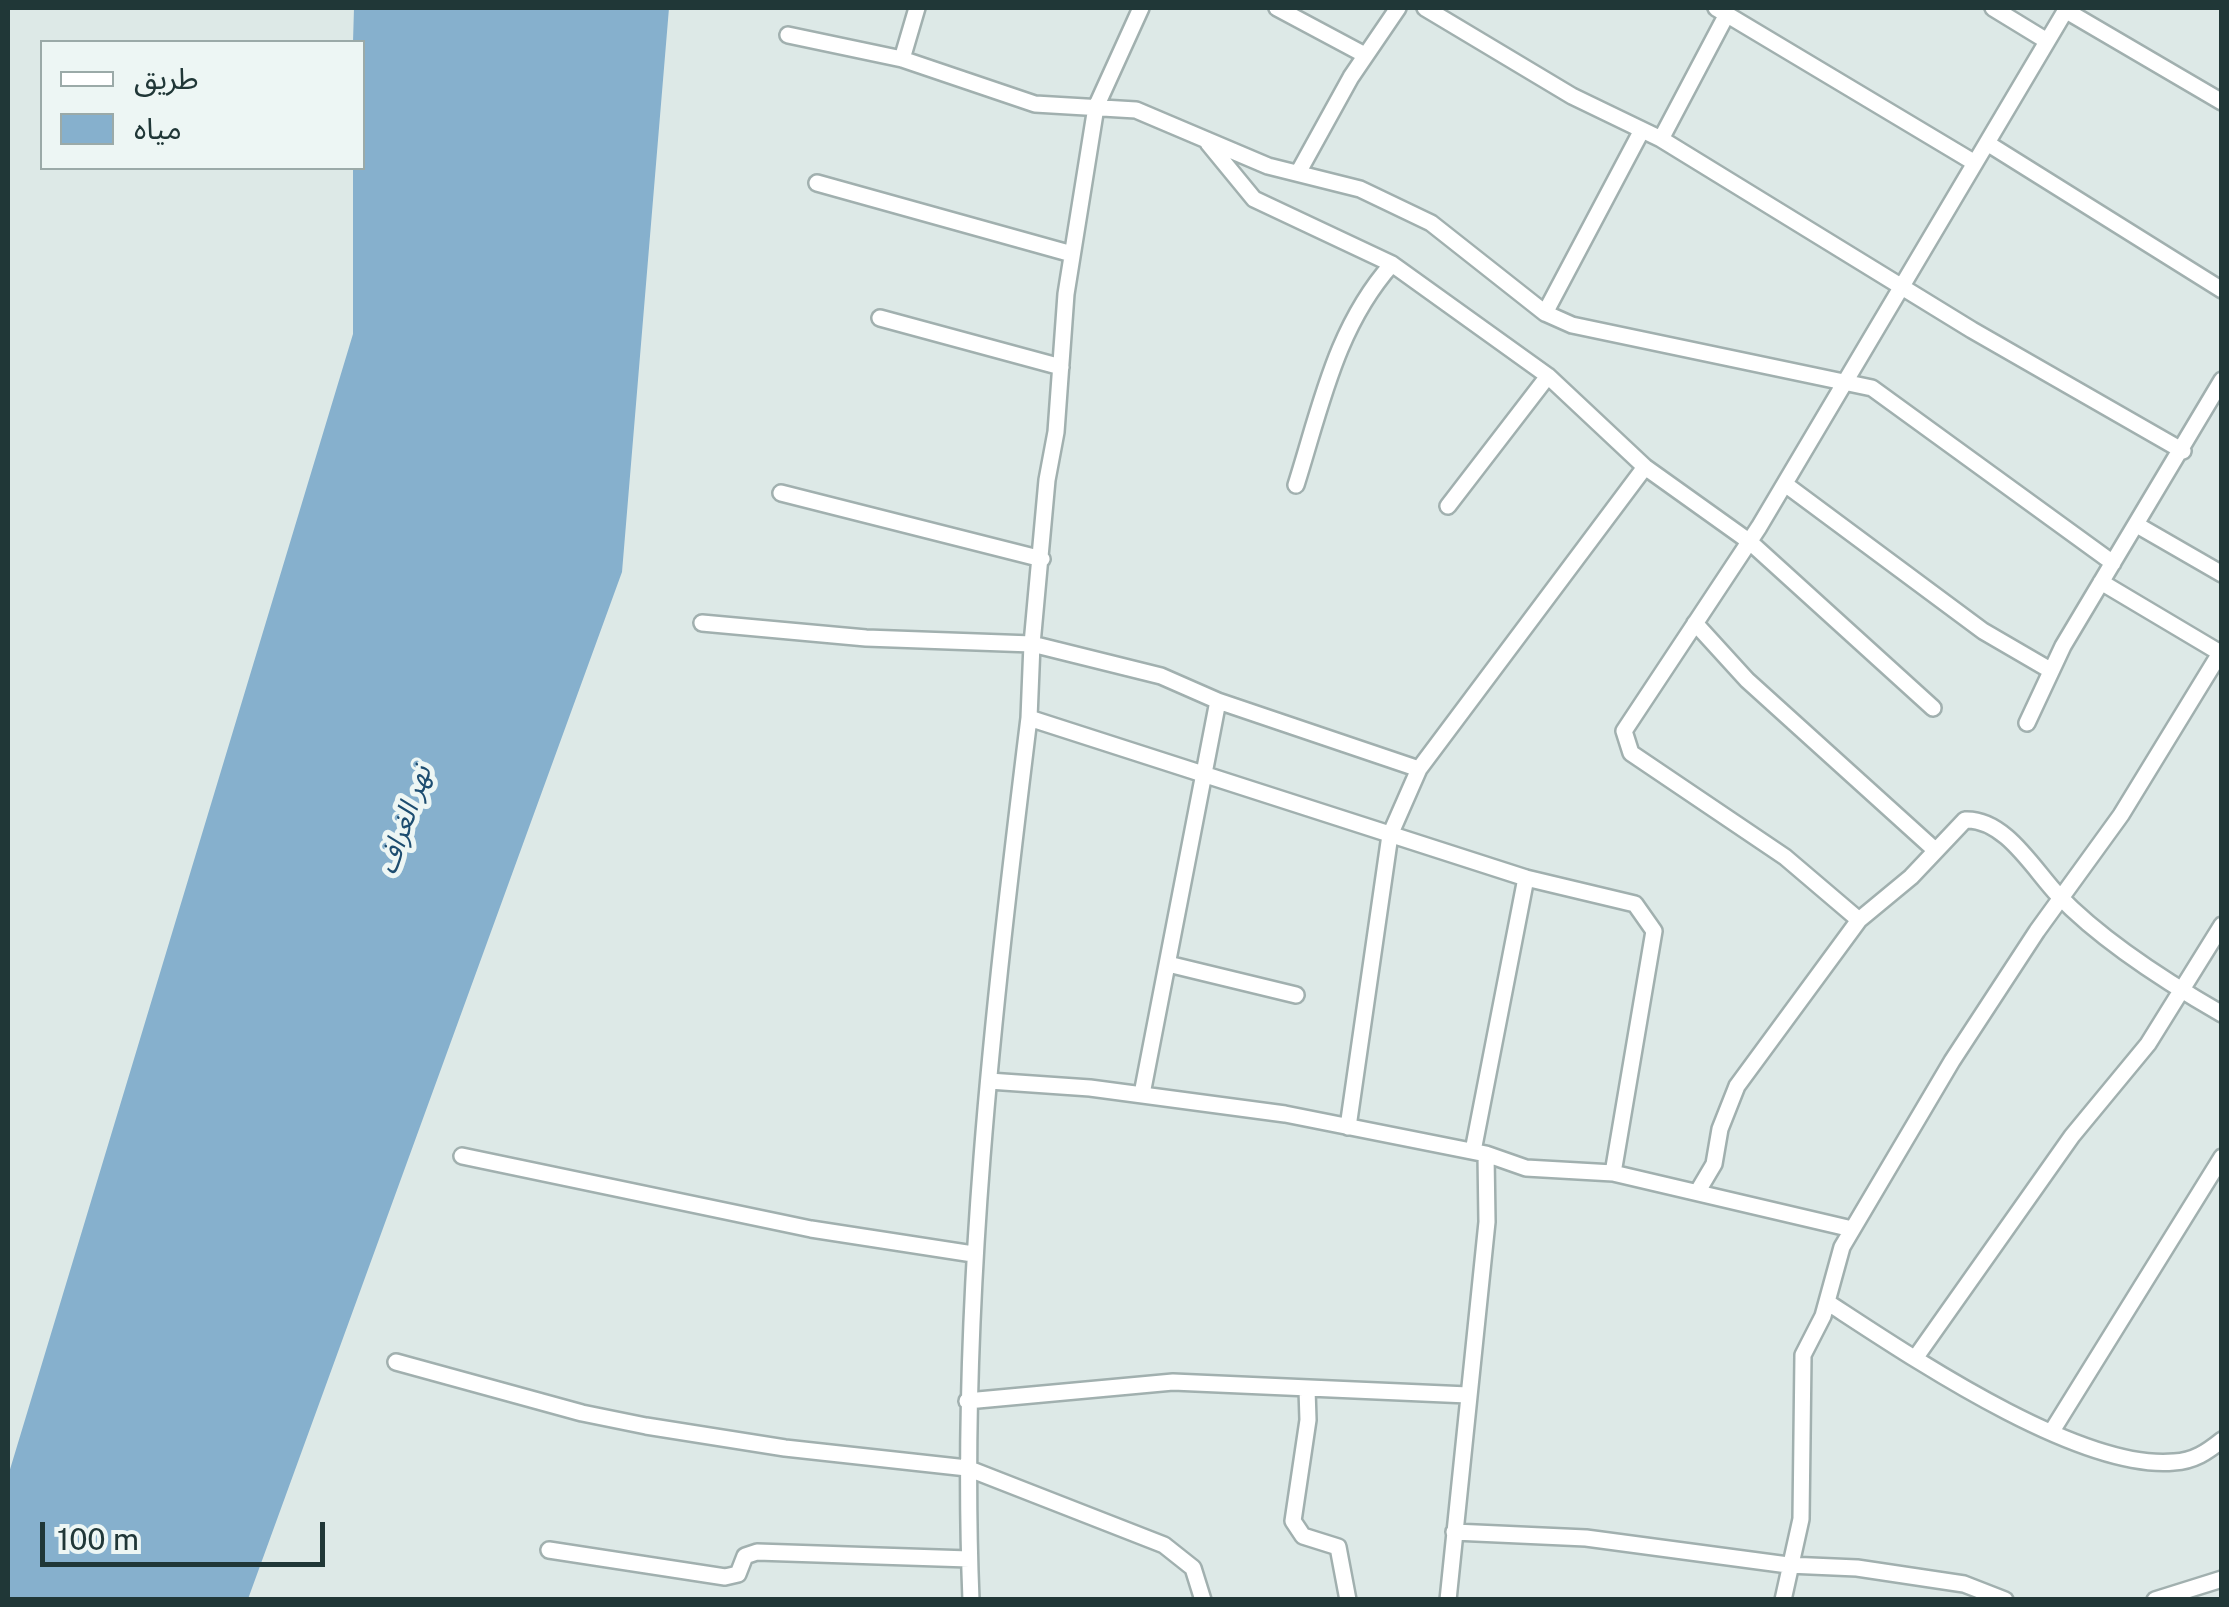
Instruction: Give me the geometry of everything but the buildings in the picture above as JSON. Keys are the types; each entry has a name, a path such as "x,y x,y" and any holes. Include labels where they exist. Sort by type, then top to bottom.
{"street":[{"path":"902,59 917,8"},
{"path":"971,1600 967,1400 972,1254 1029,718 1032,644 1072,254 1096,106 1142,8"},
{"path":"1277,8 1365,55"},
{"path":"1298,173 1365,55 1398,8"},
{"path":"1425,8 1572,96 1661,139 1901,288 2183,451"},
{"path":"1993,8 2047,41"},
{"path":"1859,920 1785,857 1658,773 1627,747 1627,724 1750,542 2066,9 2222,102"},
{"path":"1661,139 1722,10 1975,163"},
{"path":"788,35 902,59 1004,97 1035,104 1136,110 1208,143 1397,203 1431,223 1545,313 1601,334 1872,388 2113,563"},
{"path":"1545,313 1642,130"},
{"path":"1208,143 1254,198 1392,264 1548,376 1645,467 1750,542 1933,708"},
{"path":"1987,143 2222,290"},
{"path":"817,183 1072,254"},
{"path":"1296,485 1342,338 1363,297 1392,264"},
{"path":"880,318 1061,367"},
{"path":"1448,506 1548,376"},
{"path":"2027,722 2050,670 2222,380"},
{"path":"1348,1127 1390,835 1419,768 1645,467"},
{"path":"1785,484 1983,631 2050,670"},
{"path":"781,493 1042,559"},
{"path":"2137,525 2222,574"},
{"path":"1783,1600 1800,1518 1804,1355 1827,1302 1832,1270 1895,1152 2060,898 2121,815 2221,652 2102,582"},
{"path":"702,623 866,638 1032,644 1161,676 1218,701 1419,768"},
{"path":"1696,623 1747,680 1936,850"},
{"path":"1142,1094 1218,701"},
{"path":"1029,718 1526,878 1635,904 1654,931 1613,1173"},
{"path":"1698,1192 1714,1164 1720,1129 1736,1086 1859,920 1912,877 1965,820 1976,819 2005,837 2060,898 2182,992 2222,1014"},
{"path":"1448,1600 1487,1222 1479,1152 1526,878"},
{"path":"1916,1357 2062,1149 2148,1044 2222,925"},
{"path":"1168,964 1296,996"},
{"path":"989,1082 1142,1094 1348,1127 1479,1152 1526,1168 1613,1173 1852,1230"},
{"path":"462,1156 811,1229 972,1254"},
{"path":"2052,1431 2222,1157"},
{"path":"1827,1302 2000,1408 2114,1454 2172,1463 2194,1459 2222,1440"},
{"path":"396,1362 548,1405 646,1426 768,1446 967,1468 1164,1545 1194,1568 1202,1600"},
{"path":"967,1400 1125,1383 1468,1395"},
{"path":"1307,1389 1308,1420 1294,1521 1303,1536 1338,1547 1348,1600"},
{"path":"1454,1532 1586,1538 1788,1565 1858,1568 1964,1584 2005,1600"},
{"path":"549,1550 725,1578 738,1574 746,1556 756,1552 922,1561 969,1559"},
{"path":"2155,1600 2222,1579"}],"water":[{"name":"نهر الغراف","path":"354,8 669,8 622,572 248,1599 8,1599 8,1476 353,334 353,170 365,170 365,40 353,40"}]}
